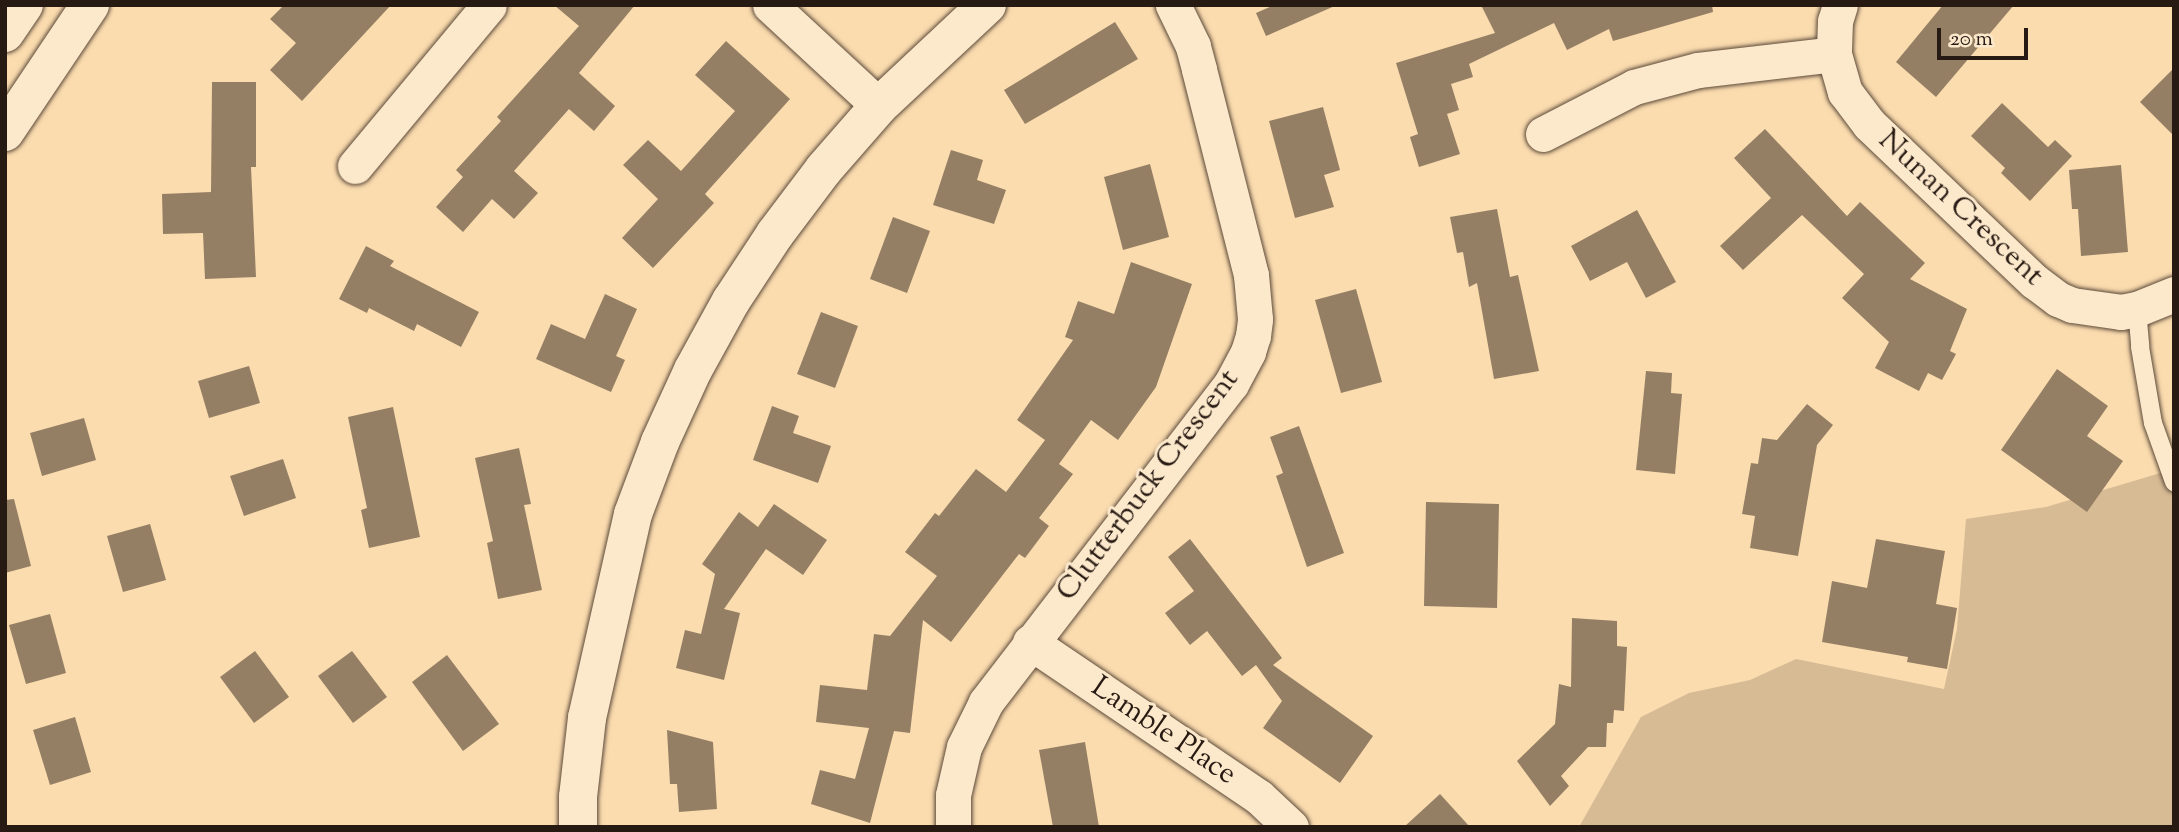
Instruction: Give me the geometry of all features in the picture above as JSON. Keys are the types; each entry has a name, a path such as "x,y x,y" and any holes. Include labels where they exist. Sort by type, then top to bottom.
{"street":[{"path":"5,33 24,5"},
{"path":"5,132 90,5"},
{"path":"355,166 489,5"},
{"path":"769,5 879,106"},
{"path":"578,827 585,730 597,663 633,514 660,442 693,370 746,279 824,169 879,106 987,5"},
{"name":"Clutterbuck Crescent","path":"953,827 953,795 964,747 986,702 1231,384 1248,352 1253,336 1255,319 1251,275 1196,57 1173,5"},
{"name":"Nunan Crescent","path":"1840,5 1835,21 1834,54 1845,92 1869,124 2034,281 2058,299 2072,305 2121,312 2137,309 2174,293"},
{"path":"1544,134 1633,86 1698,70 1834,54"},
{"name":"Lamble Place","path":"1030,642 1259,797 1292,827"}],"lane":[{"path":"2137,309 2140,347 2153,422 2174,482"}],"shaded area":[{"path":"2174,469 2174,827 1579,827 1641,717 1689,693 1750,680 1796,659 1944,689 1957,629 1966,519 2046,507"}],"building":[{"path":"284,5 391,5 302,101 270,70 296,43 270,19"},
{"path":"554,5 635,5 579,73 615,106 594,131 569,109 514,171 538,193 514,219 492,199 463,232 436,207 463,177 456,170 501,121 497,117 579,26"},
{"path":"1274,5 1337,5 1266,36 1256,13"},
{"path":"1481,5 1712,5 1713,12 1613,41 1609,29 1567,50 1554,23 1469,64 1473,77 1451,84 1459,110 1447,114 1460,154 1419,167 1410,137 1418,134 1396,63 1495,33"},
{"path":"1943,5 2014,5 1936,97 1896,62"},
{"path":"1115,22 1138,59 1025,124 1004,90"},
{"path":"726,41 790,99 705,194 714,203 653,268 622,238 658,199 623,165 648,140 681,171 735,111 695,75"},
{"path":"2174,68 2174,136 2140,102"},
{"path":"212,82 256,82 256,167 251,167 256,277 205,279 203,233 163,234 162,194 211,192"},
{"path":"2002,103 2048,147 2055,140 2072,156 2030,201 2001,173 2005,168 1971,136"},
{"path":"1323,107 1340,170 1324,175 1334,207 1295,218 1269,121"},
{"path":"1765,129 1847,216 1860,202 1925,263 1910,279 1967,309 1950,351 1956,354 1942,380 1928,373 1919,391 1875,368 1889,342 1842,298 1864,274 1802,215 1743,270 1720,246 1771,198 1734,158"},
{"path":"951,150 983,160 977,180 1006,190 994,224 933,205"},
{"path":"1150,164 1169,237 1123,250 1104,177"},
{"path":"2121,165 2128,252 2081,256 2078,209 2072,209 2069,170"},
{"path":"1497,209 1510,277 1518,275 1539,371 1494,379 1477,283 1469,287 1463,252 1457,253 1450,217"},
{"path":"1637,210 1676,282 1646,298 1627,262 1590,281 1571,246"},
{"path":"893,217 930,231 907,293 870,279"},
{"path":"366,246 394,261 390,266 479,312 461,347 417,324 414,331 369,308 367,313 339,299"},
{"path":"1131,262 1192,284 1156,387 1118,440 1091,420 1059,464 1073,474 1039,518 1049,526 1025,558 1019,554 951,642 923,620 910,733 894,731 870,823 811,804 820,770 855,779 869,728 816,722 820,685 867,690 874,634 890,636 937,576 905,552 935,513 939,516 976,469 1006,492 1045,440 1017,420 1073,340 1065,337 1078,301 1114,314"},
{"path":"1356,289 1382,382 1341,393 1315,300"},
{"path":"605,294 637,309 616,356 625,360 611,392 536,359 551,324 585,339"},
{"path":"821,312 858,326 835,388 797,374"},
{"path":"249,366 260,403 209,418 198,381"},
{"path":"2057,369 2108,406 2087,436 2123,461 2087,512 2001,450"},
{"path":"1646,371 1672,373 1671,393 1682,394 1675,474 1636,470"},
{"path":"1807,404 1833,425 1817,445 1798,556 1750,548 1755,516 1742,514 1751,463 1758,464 1762,438 1777,440"},
{"path":"772,406 799,416 793,433 831,446 818,483 753,460"},
{"path":"393,407 420,537 369,548 361,510 367,508 348,417"},
{"path":"84,418 96,460 42,476 30,433"},
{"path":"1299,426 1344,553 1307,567 1276,476 1283,473 1270,437"},
{"path":"519,448 531,504 524,505 542,590 498,599 487,543 493,541 475,458"},
{"path":"283,459 296,498 244,516 230,476"},
{"path":"14,499 31,566 5,573 5,500"},
{"path":"1426,502 1499,504 1497,608 1424,606"},
{"path":"774,504 827,540 803,575 766,549 724,609 740,613 724,680 676,668 685,630 701,634 715,574 702,564 739,512 758,527"},
{"path":"150,524 166,580 123,592 107,536"},
{"path":"1190,539 1282,658 1273,665 1373,736 1340,783 1263,728 1282,701 1256,665 1242,676 1207,631 1190,645 1165,613 1194,591 1168,557"},
{"path":"1876,539 1945,551 1936,604 1957,608 1947,669 1907,662 1908,657 1822,642 1832,581 1867,588"},
{"path":"50,614 66,673 26,684 9,625"},
{"path":"1572,618 1617,621 1617,646 1627,647 1624,711 1614,710 1613,723 1607,723 1606,747 1588,747 1561,776 1569,786 1550,806 1517,761 1555,724 1559,684 1571,687"},
{"path":"255,651 289,697 254,723 220,677"},
{"path":"352,651 387,697 353,723 318,676"},
{"path":"447,655 499,724 463,751 412,682"},
{"path":"75,717 91,772 50,785 33,730"},
{"path":"667,730 713,742 717,809 679,812 677,784 670,784"},
{"path":"1085,742 1099,827 1053,827 1039,750"},
{"path":"1440,794 1470,827 1404,827"}]}
